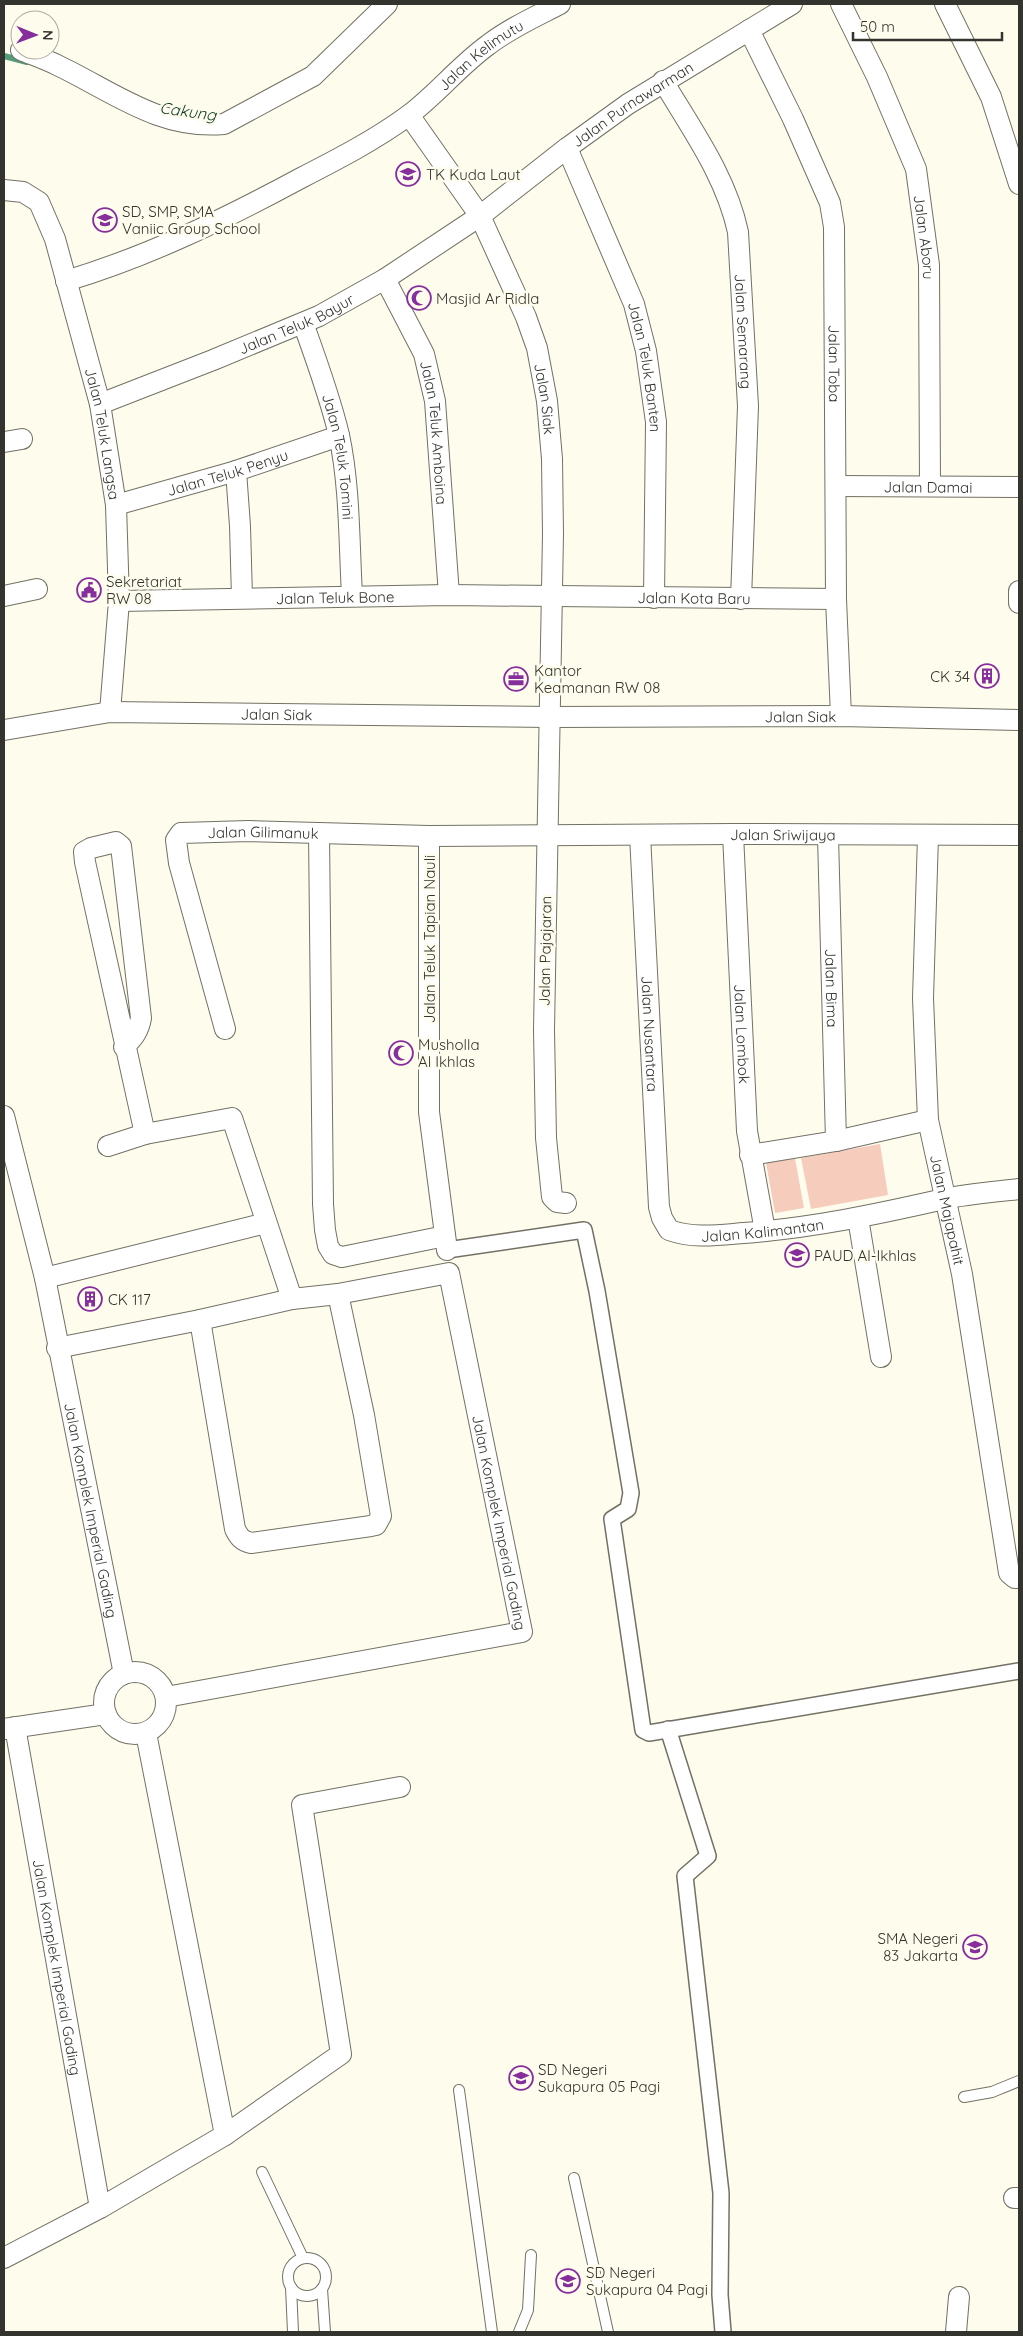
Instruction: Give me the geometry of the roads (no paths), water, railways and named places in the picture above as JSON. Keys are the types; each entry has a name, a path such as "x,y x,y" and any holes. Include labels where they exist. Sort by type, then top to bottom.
{"street":[{"path":"45,60 161,118 208,125 224,124 313,76 387,4"},
{"name":"Jalan Kelimutu","path":"66,281 144,253 229,217 373,139 409,115 486,46 507,31 560,4"},
{"name":"Jalan Purnawarman","path":"480,216 567,148 663,81 792,4"},
{"name":"Jalan Aboru","path":"840,4 877,77 916,169 929,266 930,486"},
{"path":"945,4 991,98 1019,184"},
{"name":"Jalan Toba","path":"749,30 830,203 834,227 837,486 836,599 841,716"},
{"name":"Jalan Semarang","path":"663,81 714,166 734,213 738,232 748,406 741,599"},
{"name":"Jalan Siak","path":"409,115 480,216 526,316 537,348 546,392 552,459 550,717"},
{"name":"Jalan Teluk Banten","path":"567,148 634,304 646,351 656,422 654,598"},
{"name":"Jalan Teluk Langsa","path":"4,190 23,192 39,202 55,239 100,404 116,505 119,601 110,712"},
{"name":"Jalan Teluk Bayur","path":"100,404 319,316 385,279 480,216"},
{"name":"Jalan Teluk Amboina","path":"385,279 424,354 435,402 449,595"},
{"name":"Jalan Teluk Tomini","path":"303,322 321,374 339,436 346,500 352,595"},
{"name":"Jalan Teluk Penyu","path":"116,505 236,471 339,436"},
{"path":"236,471 242,598"},
{"name":"Jalan Damai","path":"837,486 1019,487"},
{"path":"4,596 37,589"},
{"path":"1019,591 1019,603"},
{"name":"Jalan Teluk Bone","path":"119,601 352,595 551,597"},
{"name":"Jalan Kota Baru","path":"551,597 836,599"},
{"name":"Jalan Siak","path":"4,730 110,712 550,717 841,716 1019,720"},
{"name":"Jalan Pajajaran","path":"550,717 544,1030 546,1138 552,1197 556,1202 566,1203"},
{"name":"Jalan Gilimanuk","path":"225,1028 179,863 176,840 181,833 320,833 429,836 548,835"},
{"path":"320,833 323,1204 328,1246 333,1254 342,1257 446,1243 584,1230 597,1291 631,1493 628,1509 612,1519 643,1730 648,1733 1019,1671"},
{"name":"Jalan Lombok","path":"732,834 744,1095 750,1155 764,1232"},
{"name":"Jalan Sriwijaya","path":"548,835 1019,835"},
{"name":"Jalan Nusantara","path":"640,835 659,1208 669,1230"},
{"name":"Jalan Teluk Tapian Nauli","path":"429,836 430,1112 446,1243"},
{"name":"Jalan Bima","path":"828,836 836,1141"},
{"name":"Jalan Majapahit","path":"928,836 923,998 928,1120 962,1274 1009,1573 1017,1578"},
{"path":"124,1047 140,1027 141,1018 121,846 116,842 91,848 84,852 124,1047 145,1134"},
{"name":"Jalan Komplek Imperial Gading","path":"4,1116 45,1278 124,1674"},
{"path":"108,1146 145,1134 232,1118 292,1300"},
{"path":"750,1155 836,1141 928,1120"},
{"name":"Jalan Kalimantan","path":"669,1230 683,1235 700,1236 764,1232 858,1218 945,1199 1019,1189"},
{"path":"858,1218 882,1357"},
{"path":"45,1278 266,1223"},
{"name":"Jalan Komplek Imperial Gading","path":"58,1348 292,1300 338,1294 449,1273 522,1632 166,1697"},
{"path":"200,1320 235,1529 239,1537 244,1542 251,1543 371,1526 376,1524 381,1516 364,1415 338,1294"},
{"path":"142,1673 157,1682 166,1697 165,1712 158,1724 146,1732 130,1734 115,1728 106,1714 104,1702 107,1690 114,1680 124,1674 142,1673"},
{"name":"Jalan Komplek Imperial Gading","path":"100,2208 9,1728 106,1714"},
{"path":"668,1729 708,1856 685,1876 721,2193 720,2295 723,2332"},
{"path":"146,1732 226,2135"},
{"path":"4,2258 100,2208 226,2135 341,2054 302,1804 400,1787"},
{"path":"956,2332 959,2297"}],"lane":[{"path":"964,2097 992,2092 1019,2081"},
{"path":"459,2090 492,2332"},
{"path":"262,2172 303,2258"},
{"path":"574,2178 608,2332"},
{"path":"519,2332 528,2310 531,2255"},
{"path":"294,2332 291,2288 288,2276 292,2264 303,2258 315,2259 324,2267 326,2278 322,2289 325,2332"},
{"path":"291,2288 295,2292 306,2296 317,2293 322,2289"}],"waterway":[{"name":"Cakung","path":"4,56 27,62"}],"place":[{"name":"TK Kuda Laut","path":"408,174"},
{"name":"SD, SMP, SMA Vaniic Group School","path":"105,220"},
{"name":"Masjid Ar Ridla","path":"419,298"},
{"name":"Sekretariat RW 08","path":"89,590"},
{"name":"CK 34","path":"987,676"},
{"name":"Kantor Keamanan RW 08","path":"516,679"},
{"name":"Musholla Al Ikhlas","path":"401,1053"},
{"name":"PAUD Al-Ikhlas","path":"797,1255"},
{"name":"CK 117","path":"90,1299"},
{"name":"SMA Negeri 83 Jakarta","path":"975,1947"},
{"name":"SD Negeri Sukapura 05 Pagi","path":"521,2078"},
{"name":"SD Negeri Sukapura 04 Pagi","path":"568,2281"}]}
